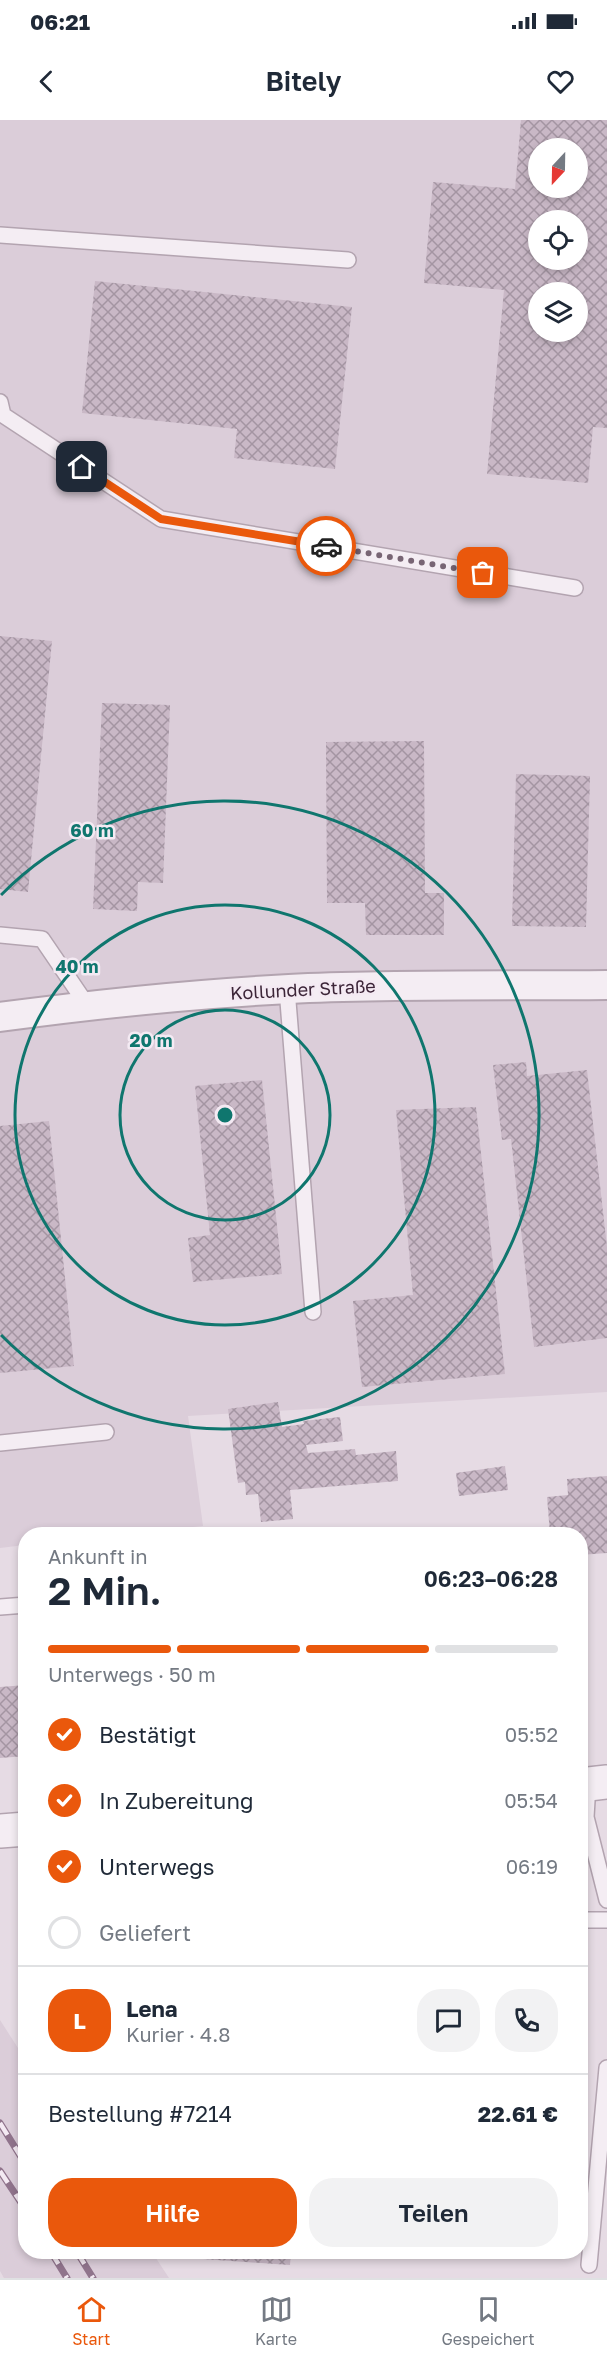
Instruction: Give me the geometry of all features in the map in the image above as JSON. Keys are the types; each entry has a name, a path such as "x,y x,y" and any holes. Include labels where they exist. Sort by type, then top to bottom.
{"street":[{"name":"Kollunder Straße","path":"0,1017 87,1005 287,989 355,986 607,986"},
{"path":"0,1831 18,1830"}],"lane":[{"path":"0,235 348,260"},
{"path":"0,402 3,415 161,519 575,588"},
{"path":"0,935 42,939 87,1005"},
{"path":"287,989 312,1312"},
{"path":"0,1443 106,1432"},
{"path":"0,1607 18,1606"},
{"path":"588,1806 592,1784"},
{"path":"588,1825 607,1900"},
{"path":"588,1920 607,1920"},
{"path":"589,2265 607,2068"}],"shaded area":[{"path":"0,120 607,120 607,1392 188,1416 203,1526 18,1527 18,1546 0,1548"},
{"path":"0,2020 18,2048 18,2259 157,2259 169,2278 4,2278 0,2271"}],"building":[{"path":"521,120 607,120 607,428 593,427 588,483 487,474 504,290 424,283 433,182 515,189"},
{"path":"95,281 352,307 335,469 234,458 237,429 82,413"},
{"path":"0,636 52,641 28,892 0,889"},
{"path":"102,703 170,705 163,883 138,882 137,911 93,909"},
{"path":"424,741 425,893 444,893 444,935 366,935 365,903 327,903 326,742"},
{"path":"516,774 590,776 586,927 512,926"},
{"path":"526,1062 527,1076 587,1070 607,1247 607,1338 534,1347 511,1139 502,1140 493,1065"},
{"path":"262,1080 282,1274 193,1282 188,1238 210,1235 195,1086"},
{"path":"476,1107 505,1374 362,1387 353,1301 413,1295 396,1110"},
{"path":"49,1121 74,1366 0,1373 0,1126"},
{"path":"278,1402 282,1427 304,1424 303,1421 340,1417 343,1441 306,1445 308,1453 355,1449 356,1455 396,1451 398,1481 290,1490 293,1519 261,1522 258,1494 246,1495 245,1482 238,1483 228,1409"},
{"path":"505,1466 508,1490 459,1496 456,1473"},
{"path":"607,1476 607,1553 588,1554 588,1527 549,1527 547,1497 568,1495 567,1479"},
{"path":"18,1686 18,1757 0,1758 0,1687"},
{"path":"203,2259 290,2259 290,2265"}],"railway":[{"path":"0,2123 18,2152"},
{"path":"0,2171 18,2198"},
{"path":"55,2259 67,2278"},
{"path":"81,2259 93,2278"}],"way so far":[{"path":"326,546 483,573"}],"route":[{"path":"82,467 161,519 326,546"}]}
